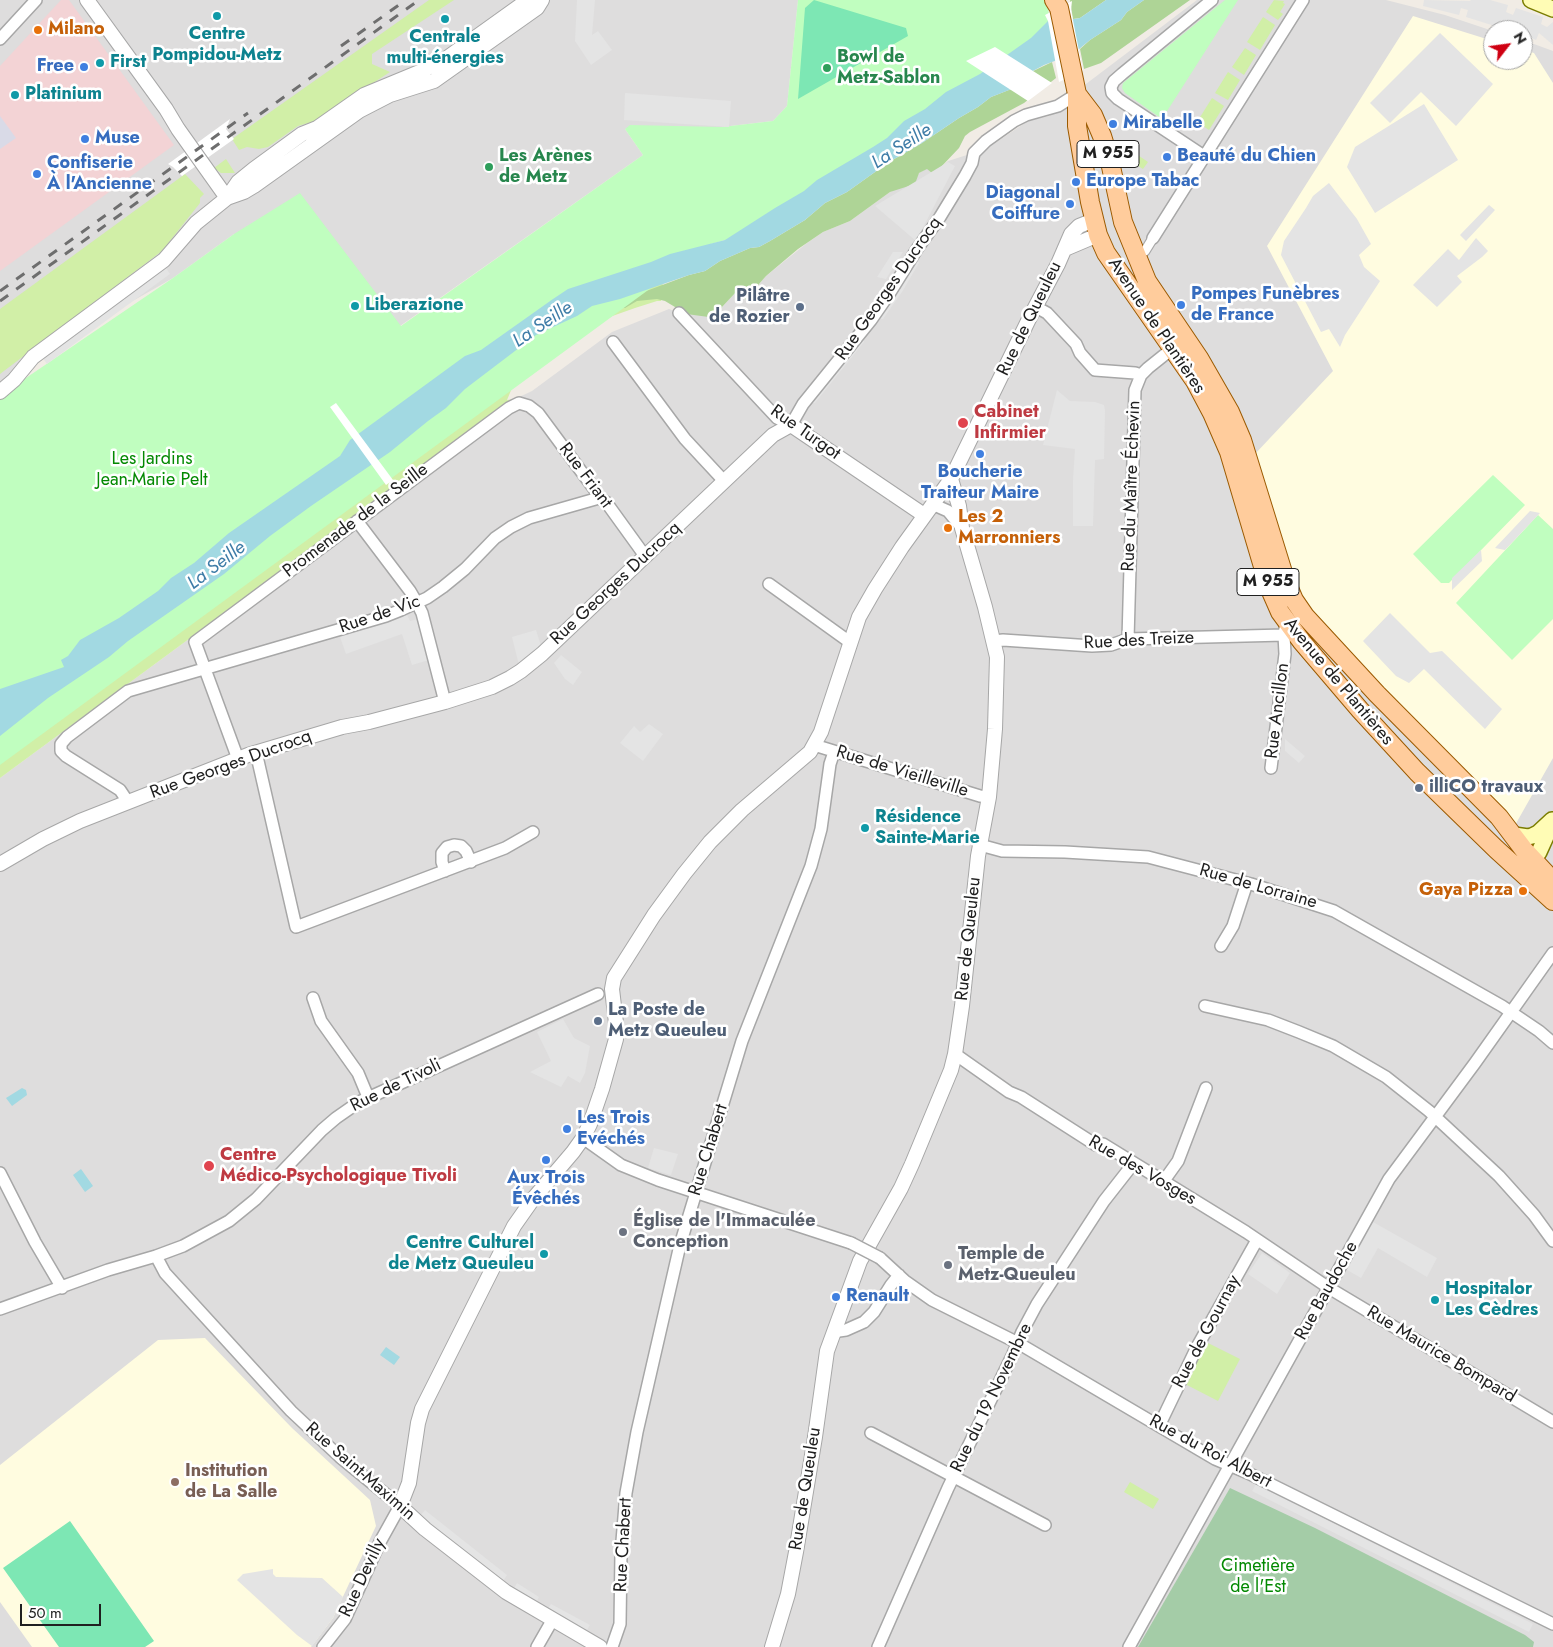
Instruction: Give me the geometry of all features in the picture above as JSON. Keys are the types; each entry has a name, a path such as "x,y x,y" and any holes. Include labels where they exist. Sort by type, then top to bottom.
{"main road":[{"path":"1530,0 1553,9"},
{"name":"Avenue de Plantières","path":"1058,3 1074,76 1077,94 1077,126 1096,228 1106,253 1200,390 1220,431 1269,587 1286,630 1302,642 1360,710 1417,772 1490,843 1528,867"},
{"name":"Avenue de Plantières","path":"1077,94 1093,115 1107,148 1123,222 1147,281 1199,358 1230,412 1242,440 1285,579 1294,600 1306,616 1377,694 1499,817 1524,850 1528,867"},
{"path":"1096,228 1123,222"},
{"path":"1514,835 1532,836 1553,820"},
{"path":"1528,867 1539,852 1553,820"},
{"name":"M 955","path":"1528,867 1553,880"},
{"name":"M 955","path":"1528,867 1553,901"}],"street":[{"path":"0,38 36,0"},
{"path":"87,0 166,109 227,198"},
{"path":"0,392 14,380 33,357 153,270 196,223 227,198 238,182 302,134 317,128 364,95 422,71 447,58 528,0"},
{"path":"227,198 254,186 359,111 390,95 434,80 537,8 542,0"},
{"path":"1204,156 1118,99 1112,93 1111,86 1122,74 1212,0"},
{"path":"1136,256 1145,251 1303,0"},
{"name":"Rue Georges Ducrocq","path":"0,864 69,826 256,752 342,727 369,722 445,702 492,687 521,671 542,654 773,436 791,424 803,404 864,330 890,294 965,176 972,163 974,153 986,141 1014,121 1026,115 1058,106 1077,94"},
{"name":"Rue de Queuleu","path":"772,1647 788,1594 796,1552 815,1437 824,1361 860,1261 901,1188 947,1081 955,1054 980,845 990,797 995,730 997,656 962,528 952,479 1065,249 1096,228"},
{"path":"1036,307 1047,313 1076,344 1080,353 1095,370 1135,373 1141,376"},
{"name":"Rue Turgot","path":"679,313 777,418 791,424 928,510"},
{"path":"613,342 685,440 724,481"},
{"name":"Rue du Maître Échevin","path":"1128,639 1135,390 1141,376 1148,368 1173,348"},
{"name":"Rue Friant","path":"519,404 529,406 538,413 599,498 606,502 645,556"},
{"name":"Promenade de la Seille","path":"206,668 195,642 504,412 519,404"},
{"path":"400,1506 409,1483 418,1423 422,1409 514,1226 533,1199 573,1152 590,1124 616,1039 616,1023 608,991 654,915 710,842 742,810 810,752 821,732 859,617 875,589 928,510 952,479"},
{"name":"Rue de Vic","path":"128,802 120,790 66,756 61,751 61,744 67,737 128,691 386,616 417,603 443,588 465,569 495,538 511,526 529,518 599,498"},
{"name":"Rue de Queuleu","path":"928,510 948,511 962,528"},
{"path":"357,520 410,591 422,613 445,702"},
{"path":"769,584 850,643"},
{"name":"Rue des Treize","path":"994,641 1092,646 1111,645 1128,639 1286,630"},
{"name":"Rue Ancillon","path":"1272,768 1286,630"},
{"name":"Rue Ancillon","path":"1285,654 1302,642"},
{"path":"206,668 238,759"},
{"name":"Rue de Vieilleville","path":"814,745 980,796 990,797"},
{"path":"256,752 296,927 471,862 505,848 533,832"},
{"name":"Rue Chabert","path":"612,1647 620,1624 621,1554 626,1493 637,1432 680,1245 742,1041 811,866 821,828 830,764 834,752"},
{"path":"445,872 442,853 447,847 454,844 461,846 466,851 471,862"},
{"name":"Rue de Lorraine","path":"980,845 1002,852 1065,852 1148,856 1247,883 1334,911 1511,1011 1539,1030 1553,1043"},
{"path":"1221,946 1233,926 1247,883"},
{"name":"Rue Baudoche","path":"1129,1647 1389,1179 1553,953"},
{"name":"Rue de Tivoli","path":"0,1309 108,1270 176,1249 229,1221 256,1199 336,1118 350,1107 368,1097 608,991"},
{"path":"313,998 322,1021 358,1073 368,1097"},
{"path":"1205,1006 1268,1020 1333,1046 1386,1077 1434,1117 1499,1176 1534,1215 1553,1240"},
{"name":"Rue des Vosges","path":"955,1054 1009,1092 1021,1097 1096,1145 1103,1144 1132,1164 1258,1240 1329,1288"},
{"path":"1163,1182 1178,1162 1206,1088"},
{"path":"583,1138 621,1164 658,1180 696,1192"},
{"name":"Rue du 19 Novembre","path":"878,1647 948,1488 1022,1332 1037,1304 1104,1201 1132,1164"},
{"path":"0,1173 35,1242 62,1288"},
{"name":"Rue du Roi Albert","path":"696,1192 851,1243 880,1258 911,1286 932,1300 1018,1343 1215,1459 1248,1473 1553,1624"},
{"name":"Rue de Gournay","path":"1159,1426 1197,1347 1258,1240"},
{"name":"Rue Saint-Maximin","path":"156,1256 165,1273 291,1411 340,1457 430,1533 506,1592 600,1647"},
{"path":"834,1330 846,1330 864,1322 874,1312 899,1275"},
{"name":"Rue Maurice Bompard","path":"1329,1288 1553,1422"},
{"path":"870,1433 1045,1525"},
{"name":"Rue Devilly","path":"323,1647 345,1619 380,1542 400,1506"},
{"path":"537,1647 553,1620"}],"shaded area":[{"path":"0,0 798,0 787,106 773,121 722,127 625,129 643,155 400,326 234,234 173,278 17,367 0,385"},
{"name":"Muse","path":"61,0 69,0 174,145 0,271 0,66"},
{"path":"577,0 595,0 592,35 598,31 612,50 591,65 575,41"},
{"path":"1197,0 1386,0 1445,15 1483,28 1483,70 1533,70 1533,44 1553,51 1553,1647 0,1647 0,778 515,399 532,391 612,332 669,309 679,313 722,307 737,291 752,300 759,284 766,276 823,232 850,221 927,168 941,167 948,161 986,149 1028,121 1049,116 1078,90"},
{"path":"1424,0 1490,0 1508,5 1506,12 1513,15 1516,8 1543,17 1541,24 1547,27 1553,22 1553,45 1539,33 1536,40 1533,39 1533,20 1483,20 1483,22 1466,17 1468,10 1461,8 1459,15 1423,6"},
{"path":"1413,16 1483,38 1483,70 1533,70 1534,53 1553,83 1553,758 1514,827 1304,605 1290,577 1254,455 1333,371 1267,246"},
{"path":"1440,33 1493,84 1456,126 1421,92 1390,123 1370,103"},
{"path":"625,93 731,101 729,127 624,120"},
{"path":"1424,104 1458,160 1375,213 1347,167 1355,147"},
{"path":"0,116 16,138 0,149"},
{"path":"948,162 955,166 916,241 875,206"},
{"path":"1329,183 1357,219 1371,244 1359,255 1364,267 1380,281 1345,335 1340,347 1329,329 1321,332 1281,255 1284,241 1313,196"},
{"path":"1489,205 1495,210 1466,241 1460,235"},
{"path":"1476,238 1488,251 1457,276 1462,282 1437,307 1413,285 1448,249 1459,260"},
{"path":"893,252 903,252 886,279 877,277"},
{"path":"917,259 919,263 902,292 883,319 878,319 899,290"},
{"path":"166,268 170,274 47,364 42,357"},
{"path":"864,338 864,342 815,403 812,403"},
{"path":"1057,390 1070,401 1095,402 1104,405 1104,459 1095,460 1093,526 1073,526 1075,449 1043,445"},
{"path":"1530,511 1540,513 1505,550 1495,548"},
{"path":"1481,550 1482,561 1452,590 1452,578"},
{"path":"1390,613 1430,653 1442,651 1502,709 1485,729 1424,669 1409,683 1396,676 1363,641"},
{"path":"407,615 410,621 417,619 429,660 412,665 402,634 346,654 340,637"},
{"path":"536,630 541,646 519,665 512,637"},
{"path":"561,655 582,672 573,685 565,679 554,663"},
{"path":"649,724 663,734 643,761 620,743 634,726 640,732"},
{"path":"1285,739 1305,756 1299,763 1285,751"},
{"path":"563,1019 574,1038 590,1046 585,1073 580,1083 568,1076 561,1087 530,1072 551,1061 537,1032"},
{"path":"654,1148 678,1154 671,1175 648,1168"},
{"path":"1373,1222 1437,1258 1427,1277 1378,1248 1361,1278 1347,1270"},
{"path":"1262,1253 1290,1273 1277,1294 1248,1274"},
{"name":"Institution de La Salle","path":"205,1338 292,1428 370,1500 376,1526 333,1618 311,1647 32,1647 0,1602 0,1465 158,1340"},
{"path":"1256,1484 1533,1624 1529,1632 1252,1491"},
{"path":"425,1510 507,1575 502,1583 419,1517"},
{"path":"273,1569 273,1574 276,1577 322,1578 343,1597 333,1618 312,1646 297,1635 237,1580 243,1574"},
{"path":"517,1583 539,1597 535,1605 513,1590"},
{"path":"551,1604 590,1625 586,1632 547,1610"}],"green space":[{"path":"429,0 454,0 372,54 372,64 390,72 315,121 298,126 268,147 259,149 247,147 239,150 232,139"},
{"name":"Les Jardins Jean-Marie Pelt","path":"798,0 1047,0 1052,40 750,240 725,240 711,244 0,765 0,398 23,380 234,234 300,193 401,326 643,155 625,129 630,125 722,127 773,121 787,106"},
{"name":"Bowl de Metz-Sablon","path":"814,0 906,28 908,36 798,99 805,8"},
{"path":"1070,0 1106,0 1080,18 1073,19"},
{"path":"1144,0 1190,0 1101,63 1084,69 1080,49 1090,40 1121,20 1127,12"},
{"path":"1225,0 1238,0 1162,119 1125,93 1122,88 1123,83"},
{"path":"1274,0 1284,1 1283,3 1285,4 1280,12 1283,14 1278,20 1266,12"},
{"path":"1263,17 1275,25 1260,50 1247,42"},
{"path":"1245,48 1256,55 1244,75 1232,67"},
{"path":"1052,62 1056,78 1024,103 970,132 965,136 959,148 941,167 932,173 927,169 919,173 915,184 890,192 850,221 823,232 798,249 766,276 759,284 752,301 741,298 737,291 722,307 716,318 679,313 675,307 657,299 637,301 625,308 592,306 649,290 705,271 720,261 750,248 759,247 805,220 825,203 847,192 889,162 922,143 991,97 1014,88 1029,73"},
{"path":"1228,72 1240,80 1228,100 1215,93"},
{"path":"1212,98 1224,106 1209,130 1197,122"},
{"path":"1117,141 1148,162 1143,169 1119,154"},
{"path":"226,159 235,173 221,173 214,168"},
{"path":"185,174 204,194 200,198 200,203 162,251 0,374 0,309"},
{"path":"664,273 661,301 604,319 512,388 507,400 515,399 0,778 0,729"},
{"path":"1493,475 1525,505 1449,583 1441,583 1413,554"},
{"path":"1538,515 1553,529 1553,619 1512,660 1456,603"},
{"path":"1206,1342 1240,1359 1218,1401 1185,1384"},
{"path":"1130,1482 1159,1499 1153,1509 1124,1492"},
{"name":"Cimetière de l'Est","path":"1230,1488 1315,1528 1525,1635 1534,1642 1533,1647 1138,1647"},
{"path":"70,1521 154,1641 145,1647 59,1647 3,1568"}],"water":[{"name":"La Seille","path":"1106,0 1144,0 1127,12 1121,20 1090,40 1073,54 1029,73 1014,88 991,97 922,143 889,162 847,192 825,203 805,220 770,241 720,261 705,271 620,299 592,306 577,316 536,335 465,389 446,408 390,452 311,506 270,536 224,574 128,641 109,657 48,698 0,736 0,689 64,667 61,660 68,656 80,640 119,618 158,591 171,578 194,563 229,533 340,456 350,440 465,356 481,350 568,289 670,254 725,240 804,191 817,180 887,138 904,121 925,109 946,92 980,74 1031,38 1050,19 1063,21 1080,18"},
{"path":"22,1088 26,1090 27,1095 12,1106 6,1098"},
{"path":"81,1169 93,1186 85,1192 73,1175"},
{"path":"386,1347 400,1357 394,1365 380,1355"}],"pier":[{"path":"1072,1 1071,10 1083,71 1059,82 1048,21 1045,15"},
{"path":"995,47 1052,83 1028,101 966,61"},
{"path":"230,119 226,129 234,139 182,176 168,164"},
{"path":"336,403 393,480 386,485 330,407"}],"railway":[{"path":"341,46 406,0"},
{"path":"0,301 419,0"},
{"path":"0,291 248,113"}],"place":[{"name":"Centre Pompidou-Metz","path":"217,16"},
{"name":"Centrale multi-énergies","path":"445,19"},
{"name":"Milano","path":"38,30"},
{"name":"First","path":"100,63"},
{"name":"Free","path":"84,67"},
{"name":"Bowl de Metz-Sablon","path":"827,68"},
{"name":"Platinium","path":"15,95"},
{"name":"Mirabelle","path":"1113,124"},
{"name":"Muse","path":"85,139"},
{"name":"Beauté du Chien","path":"1167,157"},
{"name":"Les Arènes de Metz","path":"489,167"},
{"name":"Confiserie À l'Ancienne","path":"37,174"},
{"name":"Europe Tabac","path":"1076,182"},
{"name":"Diagonal Coiffure","path":"1070,204"},
{"name":"Pompes Funèbres de France","path":"1181,305"},
{"name":"Liberazione","path":"355,306"},
{"name":"Pilâtre de Rozier","path":"800,307"},
{"name":"Cabinet Infirmier","path":"963,423"},
{"name":"Boucherie Traiteur Maire","path":"980,454"},
{"name":"Les 2 Marronniers","path":"948,528"},
{"name":"illiCO travaux","path":"1419,788"},
{"name":"Résidence Sainte-Marie","path":"865,828"},
{"name":"Gaya Pizza","path":"1523,891"},
{"name":"La Poste de Metz Queuleu","path":"598,1021"},
{"name":"Les Trois Evéchés","path":"567,1129"},
{"name":"Aux Trois Évêchés","path":"546,1160"},
{"name":"Centre Médico-Psychologique Tivoli","path":"209,1166"},
{"name":"Église de l'Immaculée Conception","path":"623,1232"},
{"name":"Centre Culturel de Metz Queuleu","path":"544,1254"},
{"name":"Temple de Metz-Queuleu","path":"948,1265"},
{"name":"Renault","path":"836,1297"},
{"name":"Hospitalor Les Cèdres","path":"1435,1300"},
{"name":"Institution de La Salle","path":"175,1482"}]}
